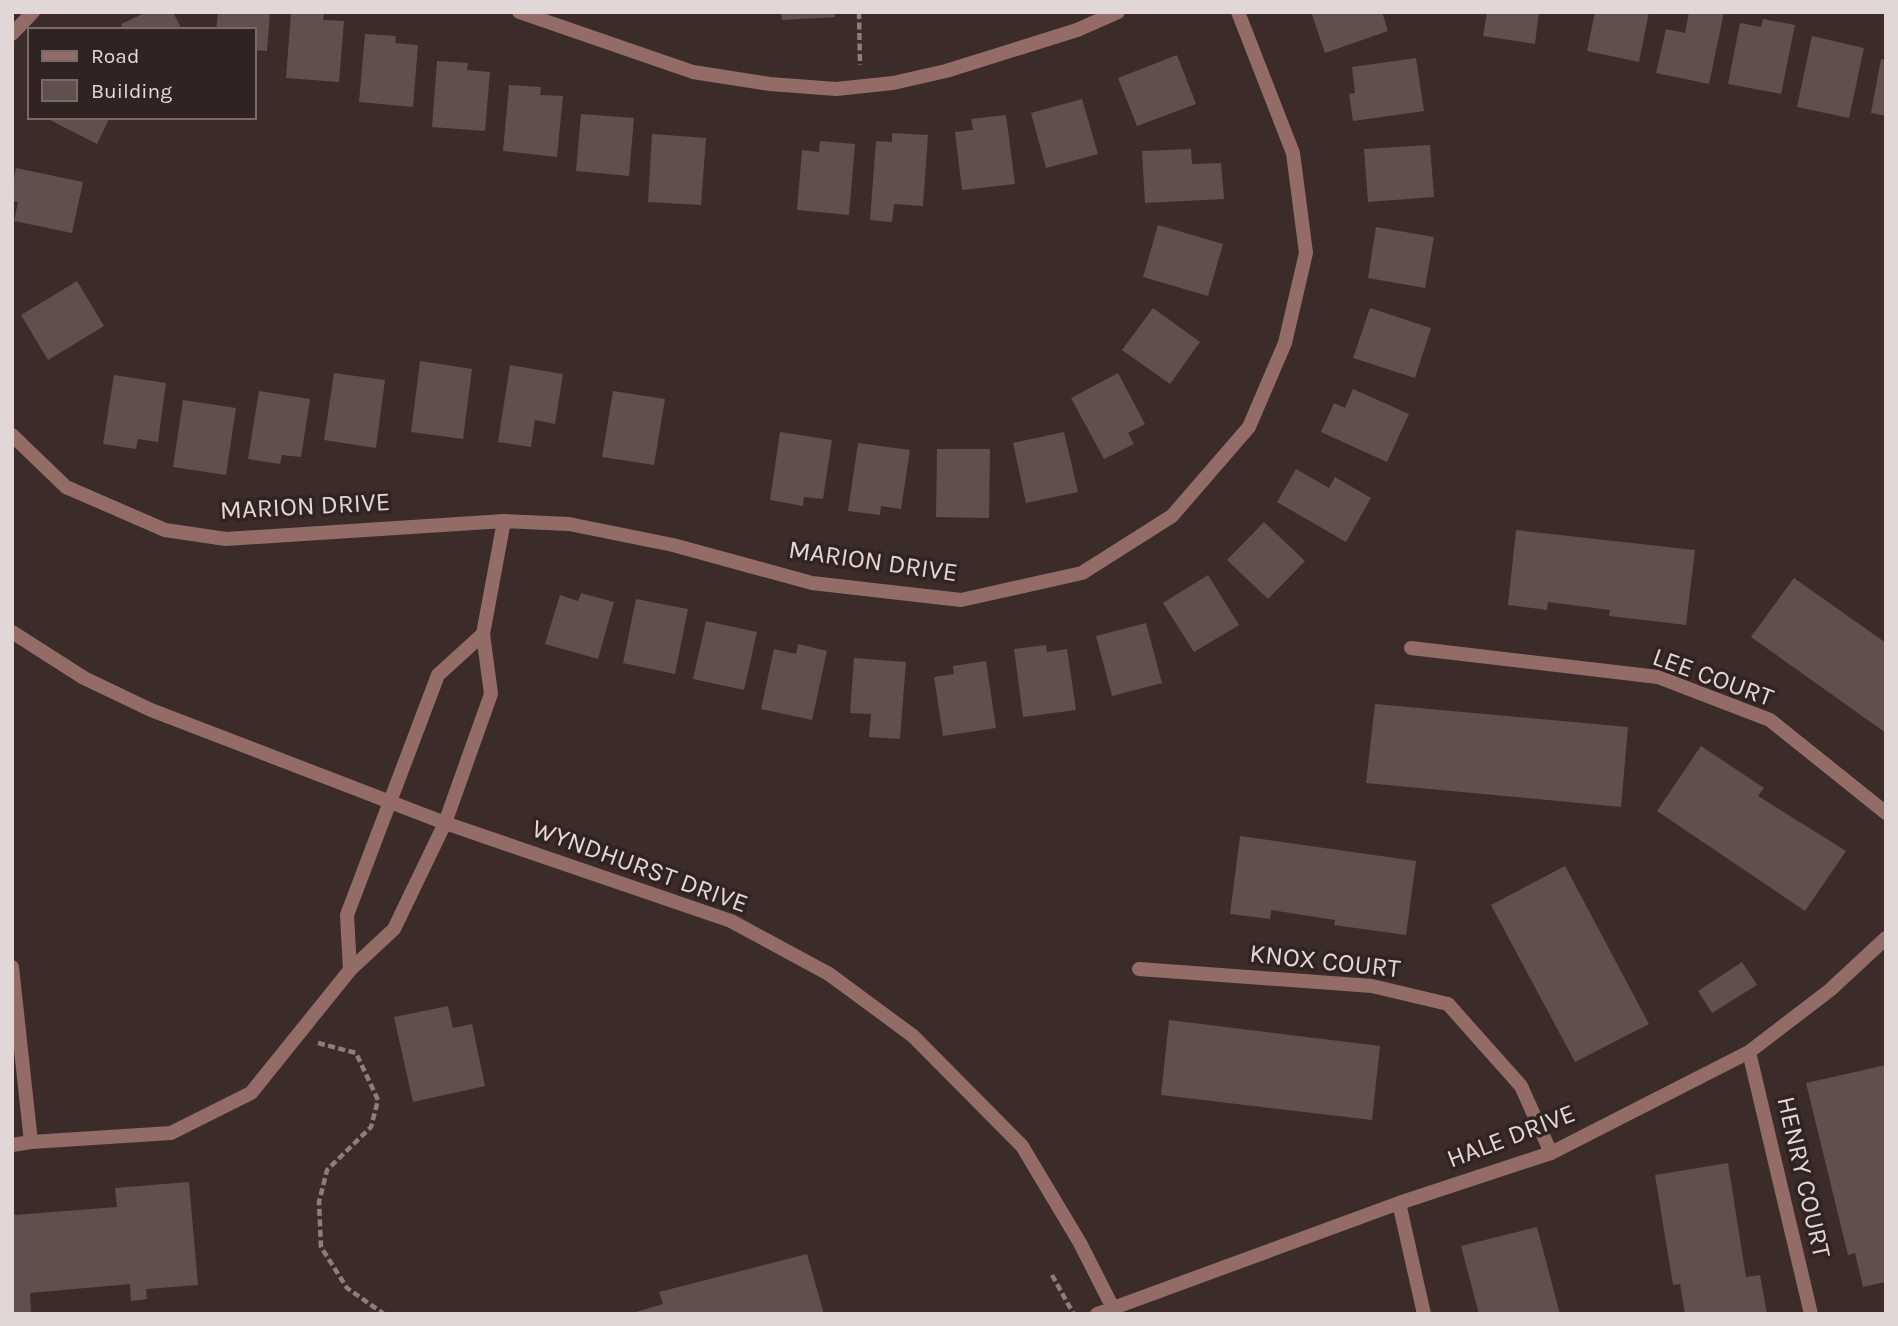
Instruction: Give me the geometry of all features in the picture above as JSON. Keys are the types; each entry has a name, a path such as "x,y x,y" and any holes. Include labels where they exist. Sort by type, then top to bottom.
{"street":[{"path":"12,34 33,12"},
{"path":"519,12 693,72 770,84 836,89 946,71 1077,30 1118,12"},
{"name":"MARION DRIVE","path":"12,435 66,487 165,530 226,539 504,521 569,524 673,545 812,583 961,600 1082,573 1172,516 1249,427 1285,343 1306,253 1293,153 1238,12"},
{"path":"12,1145 171,1133 251,1093 351,971 394,929 446,823 491,694 483,635 504,521"},
{"name":"WYNDHURST DRIVE","path":"12,632 84,678 151,710 446,823 731,921 829,974 913,1036 1022,1146 1080,1243 1115,1310"},
{"path":"351,971 347,915 388,801 438,675 483,635"},
{"name":"LEE COURT","path":"1411,648 1658,677 1770,720 1886,813"},
{"name":"HALE DRIVE","path":"1115,1310 1399,1203 1551,1153 1749,1052 1830,990 1886,938"},
{"path":"12,967 31,1142"},
{"name":"KNOX COURT","path":"1139,969 1372,986 1448,1004 1521,1086 1551,1153"},
{"name":"HENRY COURT","path":"1749,1052 1811,1314"},
{"path":"1399,1203 1424,1314"},
{"path":"1097,1314 1115,1310"}],"path":[{"path":"859,12 860,86"},
{"path":"299,1033 319,1044 356,1052 378,1100 371,1127 327,1171 319,1202 321,1247 347,1288 384,1314"},
{"path":"1052,1275 1073,1314"}],"building":[{"path":"147,12 173,12 181,28 122,28 121,24"},
{"path":"218,12 270,12 267,51 256,50 256,28 216,28"},
{"path":"291,12 324,12 323,20 344,21 339,82 286,78"},
{"path":"781,12 834,12 835,17 782,20"},
{"path":"1311,12 1382,12 1388,31 1325,53"},
{"path":"1487,12 1539,12 1535,44 1483,36"},
{"path":"1595,12 1649,12 1639,62 1587,51"},
{"path":"1689,12 1724,12 1709,84 1656,73 1666,29 1685,33"},
{"path":"1763,19 1795,25 1781,94 1728,84 1740,23 1761,27"},
{"path":"365,34 396,36 395,43 418,45 413,107 359,102"},
{"path":"1812,36 1864,48 1849,118 1797,107"},
{"path":"1177,55 1196,104 1137,126 1118,78"},
{"path":"1416,58 1424,111 1353,121 1349,94 1355,93 1352,67"},
{"path":"1881,59 1886,60 1886,116 1871,113"},
{"path":"437,61 468,63 467,70 490,72 485,131 432,127"},
{"path":"509,85 541,87 540,95 563,96 557,157 503,151"},
{"path":"1082,99 1098,154 1046,168 1031,113"},
{"path":"581,114 634,118 629,176 576,171"},
{"path":"1006,115 1015,184 962,190 955,132 973,130 971,119"},
{"path":"48,119 109,119 97,144"},
{"path":"892,133 928,135 923,206 894,204 892,222 870,220 876,141 892,142"},
{"path":"652,134 706,138 701,205 648,202"},
{"path":"820,141 855,144 849,215 797,210 802,150 819,152"},
{"path":"1430,145 1434,197 1368,202 1364,149"},
{"path":"1191,149 1192,164 1221,163 1224,199 1145,203 1142,151"},
{"path":"16,168 83,182 72,233 14,221 18,202 12,201"},
{"path":"1158,225 1223,244 1208,296 1143,277"},
{"path":"1376,227 1434,237 1425,288 1368,278"},
{"path":"77,281 104,326 48,360 21,315"},
{"path":"1153,308 1200,342 1170,384 1122,350"},
{"path":"1370,308 1431,328 1415,378 1353,358"},
{"path":"420,361 472,369 463,439 411,432"},
{"path":"510,365 563,374 555,424 535,420 531,447 498,442"},
{"path":"334,373 385,380 376,448 324,440"},
{"path":"1118,373 1145,424 1128,433 1134,444 1104,459 1071,398"},
{"path":"114,375 166,383 158,442 138,439 136,449 103,444"},
{"path":"1353,389 1409,414 1387,462 1321,432 1334,403 1345,408"},
{"path":"259,391 310,399 301,457 282,455 280,464 248,459"},
{"path":"613,391 665,399 654,465 602,457"},
{"path":"183,400 236,408 226,475 173,467"},
{"path":"780,432 832,440 823,499 804,497 803,506 770,500"},
{"path":"1064,432 1078,492 1026,503 1013,443"},
{"path":"858,443 910,450 901,509 881,506 880,515 848,511"},
{"path":"937,449 990,449 989,518 936,517"},
{"path":"1296,469 1329,488 1335,477 1371,498 1346,542 1277,502"},
{"path":"1264,522 1305,561 1268,599 1227,560"},
{"path":"1516,530 1695,550 1686,625 1609,616 1610,610 1548,602 1547,610 1508,605"},
{"path":"1208,575 1239,625 1194,652 1163,603"},
{"path":"1794,578 1886,643 1886,733 1751,637"},
{"path":"581,593 614,602 598,659 545,644 560,595 578,601"},
{"path":"636,599 688,609 675,674 623,663"},
{"path":"706,621 757,632 744,690 693,679"},
{"path":"1146,623 1162,683 1112,696 1096,636"},
{"path":"798,644 827,651 812,720 761,709 774,649 796,654"},
{"path":"1046,645 1047,652 1067,649 1076,710 1023,717 1014,649"},
{"path":"854,658 906,662 900,739 869,737 871,714 850,713"},
{"path":"986,661 996,728 943,736 934,677 954,674 953,666"},
{"path":"1375,704 1628,727 1621,807 1366,783"},
{"path":"1701,746 1764,788 1758,796 1846,851 1805,911 1657,811"},
{"path":"1240,836 1416,861 1406,935 1334,925 1335,920 1271,910 1270,919 1230,914"},
{"path":"1565,866 1649,1024 1575,1062 1491,905"},
{"path":"1742,962 1757,985 1712,1013 1698,991"},
{"path":"448,1006 453,1028 472,1024 485,1086 413,1102 394,1017"},
{"path":"1169,1020 1380,1046 1372,1120 1161,1095"},
{"path":"1886,1065 1886,1282 1863,1287 1855,1253 1848,1255 1806,1083"},
{"path":"1728,1163 1746,1277 1760,1275 1767,1314 1685,1314 1680,1284 1673,1285 1655,1175"},
{"path":"189,1182 198,1285 146,1289 147,1299 131,1301 130,1284 30,1293 31,1313 12,1314 12,1210 15,1215 117,1207 115,1188"},
{"path":"1537,1227 1560,1314 1479,1314 1461,1246"},
{"path":"807,1254 824,1314 629,1314 663,1304 659,1292"}]}
